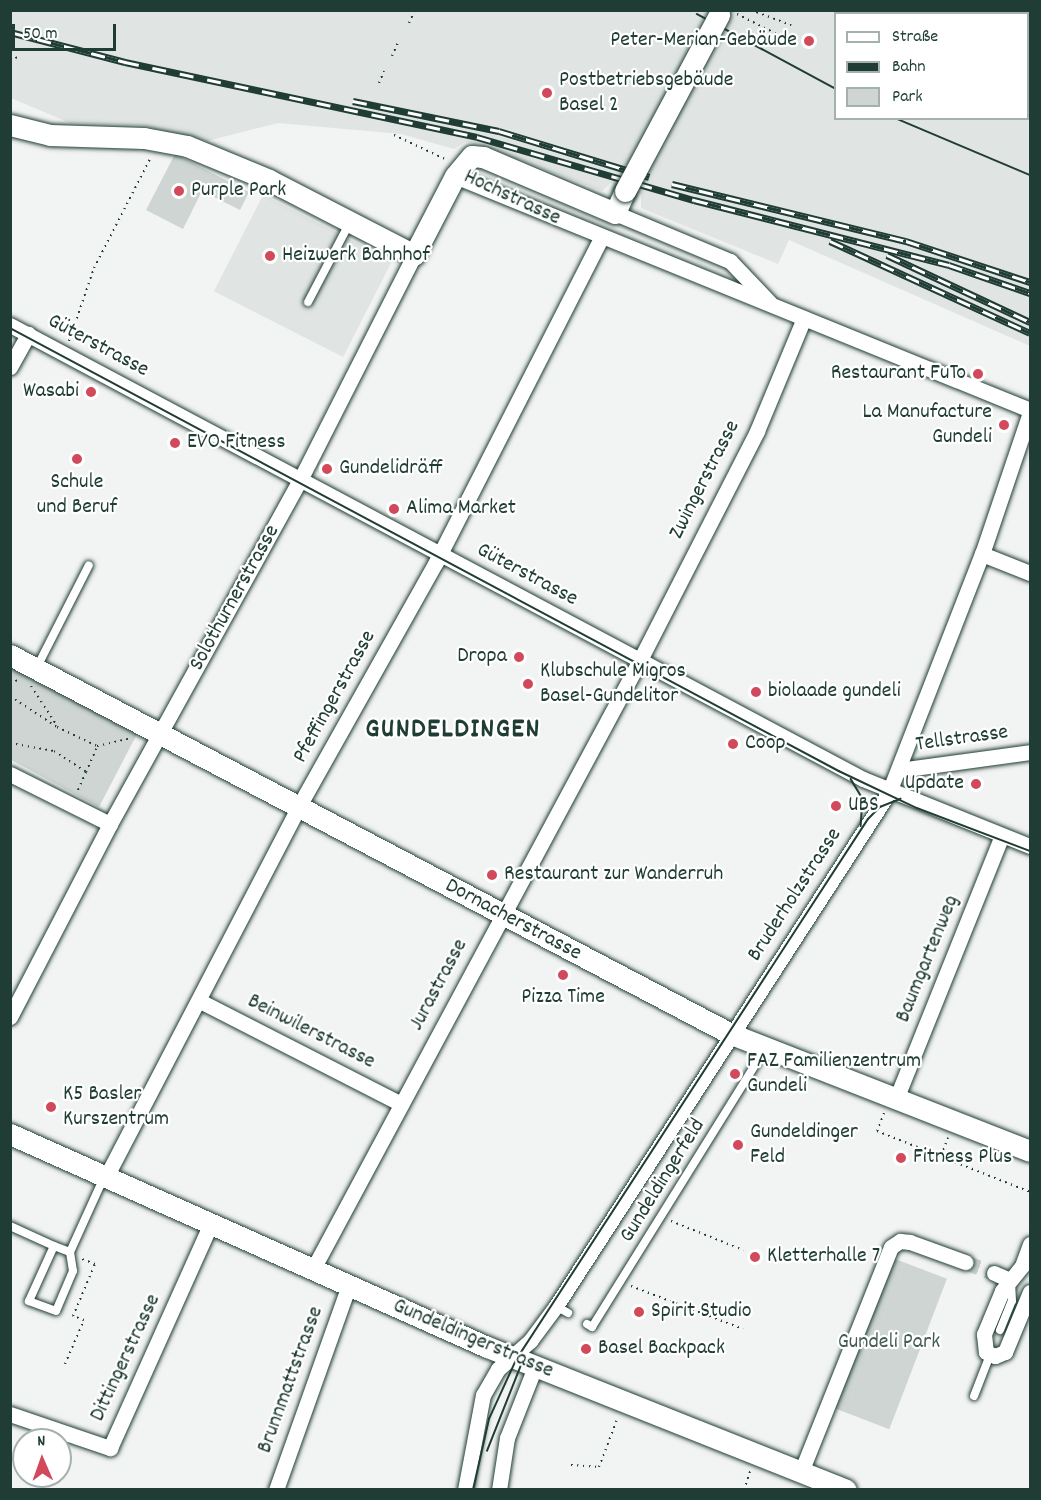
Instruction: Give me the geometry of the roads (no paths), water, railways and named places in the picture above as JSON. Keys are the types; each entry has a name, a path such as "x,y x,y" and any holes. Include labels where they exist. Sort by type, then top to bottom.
{"main road":[{"path":"615,213 721,10"},
{"path":"10,124 71,137 160,140 187,146 269,180 414,255"},
{"name":"Hochstrasse","path":"458,171 472,156 483,157 615,213"},
{"name":"Solothurnerstrasse","path":"414,255 458,171"},
{"name":"Dornacherstrasse","path":"10,655 37,668 157,740 299,807 731,1033 1030,1150"},
{"name":"Gundeldingerstrasse","path":"10,1134 511,1357 844,1489"}],"street":[{"name":"Hochstrasse","path":"458,171 601,238 1030,411"},
{"name":"Hochstrasse","path":"615,213 729,261 772,306"},
{"name":"Pfeffingerstrasse","path":"105,1176 200,1001 299,807 440,554 601,238"},
{"name":"Solothurnerstrasse","path":"10,1017 110,824 300,478 414,255"},
{"name":"Zwingerstrasse","path":"640,660 757,431 804,318"},
{"name":"Güterstrasse","path":"10,325 889,792 1030,846"},
{"path":"10,367 28,334"},
{"name":"Bruderholzstrasse","path":"465,1490 483,1395 511,1357 562,1310 731,1033 889,792 982,554 1030,411"},
{"path":"982,554 1030,573"},
{"name":"Jurastrasse","path":"313,1269 640,660"},
{"name":"Tellstrasse","path":"899,770 1030,752"},
{"path":"10,774 110,824"},
{"name":"Baumgartenweg","path":"893,1098 1002,835"},
{"name":"Beinwilerstrasse","path":"200,1001 401,1104"},
{"name":"Dittingerstrasse","path":"10,1414 110,1448 211,1223"},
{"path":"801,1472 891,1247 900,1241 910,1242 965,1262"},
{"path":"1030,1244 1022,1266 1002,1291 984,1334 983,1348 990,1355 999,1356 1010,1346 1030,1292"},
{"path":"994,1273 1010,1280"},
{"name":"Brunnmattstrasse","path":"276,1490 349,1285"},
{"path":"499,1490 507,1438 535,1367"}],"lane":[{"path":"308,302 349,222"},
{"path":"37,668 89,565"},
{"name":"Gundeldingerfeld","path":"587,1324 592,1327 766,1048"},
{"path":"54,1246 28,1301 56,1311 73,1271 70,1253 105,1176"},
{"path":"10,1226 70,1253"},
{"path":"1000,1330 1012,1301 1010,1280"},
{"path":"974,1396 990,1355"}],"tunnel":[{"path":"965,1262 994,1273"}],"tram line":[{"path":"697,14 834,88"},
{"path":"900,120 1030,175"},
{"path":"10,328 839,771 917,808 1030,851"},
{"path":"851,779 863,799 861,826"},
{"path":"473,1490 489,1419 516,1360 868,819 880,807 900,799"},
{"path":"487,1451 521,1365"}],"railway":[{"path":"10,32 125,62 477,137 694,200 949,265 1030,293"},
{"path":"353,101 499,131 649,177"},
{"path":"672,184 906,241 1030,282"},
{"path":"830,241 1030,333"},
{"path":"887,255 1030,322"}],"place":[{"name":"Peter-Merian-Gebäude","path":"809,41"},
{"name":"Postbetriebsgebäude Basel 2","path":"547,93"},
{"name":"Purple Park","path":"179,191"},
{"name":"Heizwerk Bahnhof","path":"270,256"},
{"name":"Restaurant FuTo","path":"978,374"},
{"name":"Wasabi","path":"91,392"},
{"name":"La Manufacture Gundeli","path":"1004,425"},
{"name":"EVO Fitness","path":"175,443"},
{"name":"Schule und Beruf","path":"77,459"},
{"name":"Gundelidräff","path":"327,469"},
{"name":"Alima Market","path":"394,509"},
{"name":"Dropa","path":"519,657"},
{"name":"Klubschule Migros Basel-Gundelitor","path":"528,684"},
{"name":"biolaade gundeli","path":"756,692"},
{"name":"Coop","path":"733,744"},
{"name":"Update","path":"976,784"},
{"name":"UBS","path":"836,806"},
{"name":"Restaurant zur Wanderruh","path":"492,875"},
{"name":"Pizza Time","path":"563,975"},
{"name":"FAZ Familienzentrum Gundeli","path":"735,1074"},
{"name":"K5 Basler Kurszentrum","path":"51,1107"},
{"name":"Gundeldinger Feld","path":"738,1145"},
{"name":"Fitness Plus","path":"901,1158"},
{"name":"Kletterhalle 7","path":"755,1257"},
{"name":"Spirit Studio","path":"639,1312"},
{"name":"Basel Backpack","path":"586,1349"}],"district":[{"name":"GUNDELDINGEN","path":"453,731"}],"park label":[{"name":"Gundeli Park","path":"889,1343"}]}
